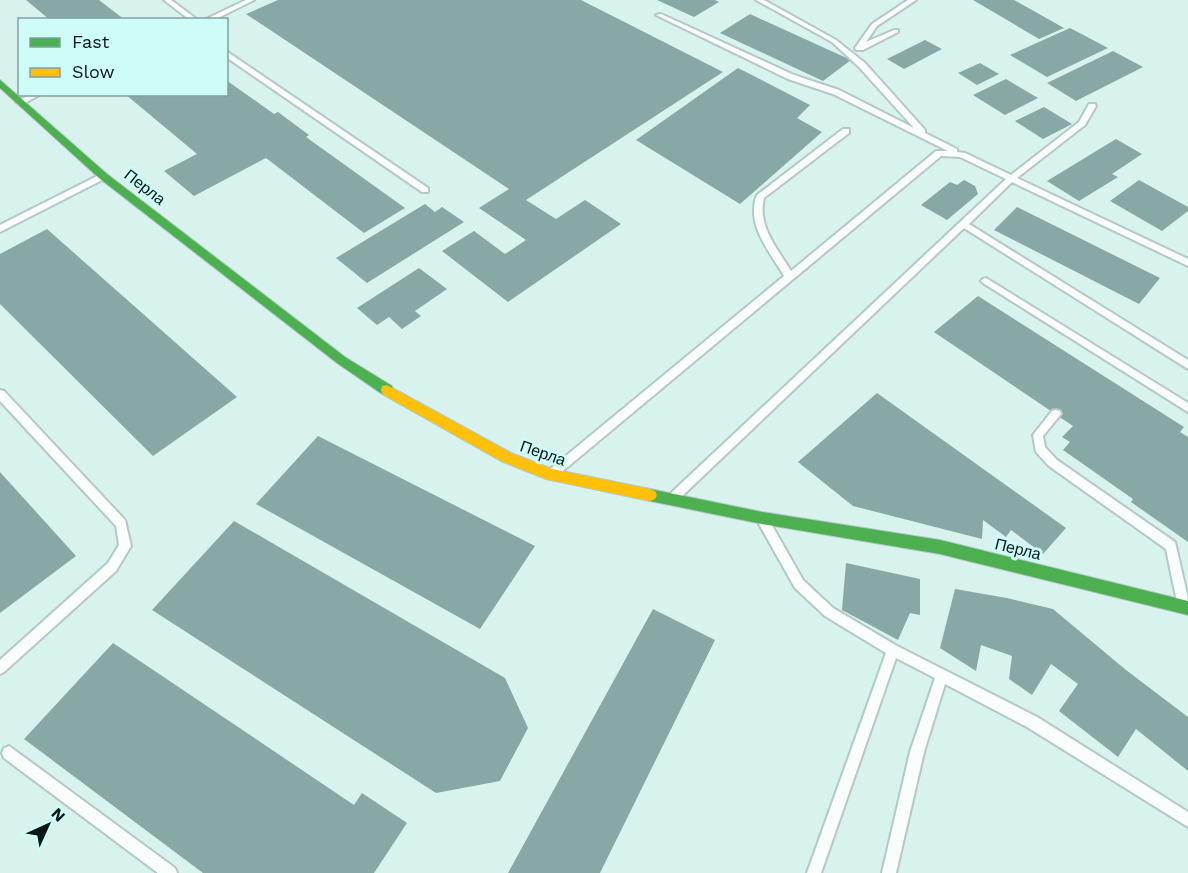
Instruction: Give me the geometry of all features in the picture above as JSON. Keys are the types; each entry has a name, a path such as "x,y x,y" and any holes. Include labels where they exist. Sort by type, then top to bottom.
{"street":[{"name":"Перла","path":"0,83 103,176 341,360 385,389 506,457 551,475 762,518 940,547 1186,607"}],"lane":[{"path":"167,0 192,18"},
{"path":"211,18 251,0"},
{"path":"759,0 834,41 862,65"},
{"path":"913,0 874,25 855,57 927,138"},
{"path":"659,15 791,77 836,92 1188,263"},
{"path":"859,48 896,31"},
{"path":"228,53 425,190"},
{"path":"20,102 34,96"},
{"path":"671,501 1012,178 1082,123 1092,106"},
{"path":"789,276 761,229 755,209 760,197 846,131"},
{"path":"551,475 934,156 946,152 963,155"},
{"path":"0,230 103,176"},
{"path":"963,224 1188,365"},
{"path":"986,281 1188,408"},
{"path":"0,394 121,524 125,546 112,567 0,668"},
{"path":"1056,414 1038,435 1040,449 1053,463 1171,546 1186,607"},
{"path":"762,518 799,584 829,612 893,650 1032,722 1188,820"},
{"path":"814,873 893,650"},
{"path":"889,873 917,752 942,675"},
{"path":"9,753 170,873"}],"building":[{"path":"26,0 99,0 122,18 48,18"},
{"path":"278,0 581,0 723,72 526,200 556,219 585,200 621,224 508,302 442,251 474,231 505,254 526,240 479,208 509,189 246,14"},
{"path":"657,0 715,0 719,2 694,17"},
{"path":"973,0 1014,0 1064,28 1039,39"},
{"path":"750,14 851,60 823,81 720,33"},
{"path":"1070,28 1108,48 1047,77 1010,55"},
{"path":"925,40 942,49 904,69 887,59"},
{"path":"1113,51 1143,67 1076,101 1047,83"},
{"path":"980,63 999,74 977,85 958,73"},
{"path":"738,68 810,105 797,118 822,132 740,204 636,140"},
{"path":"1006,79 1038,98 1005,115 973,95"},
{"path":"228,81 274,114 278,112 309,135 306,137 405,208 364,233 266,158 194,196 164,171 197,154 127,96 228,96"},
{"path":"1044,107 1072,124 1043,139 1015,121"},
{"path":"1116,139 1142,154 1112,174 1118,177 1079,201 1047,181"},
{"path":"964,180 975,186 978,194 947,220 921,205 950,182 957,185"},
{"path":"1139,180 1188,207 1188,211 1162,231 1110,201"},
{"path":"425,204 435,212 442,207 464,222 367,283 336,258"},
{"path":"1017,207 1160,278 1139,304 994,230"},
{"path":"47,229 237,397 153,456 0,304 0,254"},
{"path":"419,268 447,289 415,311 421,316 402,329 389,317 377,325 357,308"},
{"path":"978,296 1184,427 1180,432 1188,437 1188,542 1131,502 1133,499 1063,450 1070,442 1062,437 1073,426 934,332"},
{"path":"877,393 1066,528 1043,554 1011,530 1006,537 983,520 982,539 853,506 798,462"},
{"path":"318,436 535,546 480,629 256,504"},
{"path":"0,472 76,556 0,613"},
{"path":"234,521 505,678 528,728 500,781 436,793 152,610"},
{"path":"846,563 920,579 920,615 910,613 898,640 842,610"},
{"path":"955,589 1053,609 1126,670 1188,717 1188,771 1136,729 1118,757 1059,711 1078,684 1051,664 1032,695 1009,679 1012,656 981,645 976,671 940,648"},
{"path":"653,609 715,640 600,873 508,873"},
{"path":"113,643 354,805 362,793 407,823 374,873 203,873 24,739"}],"traffic: fast":[{"path":"0,83 103,176 341,360 387,390"},
{"path":"650,495 762,518 940,547 1188,608"}],"traffic: slow":[{"path":"387,390 506,457 551,475 650,495"}]}
